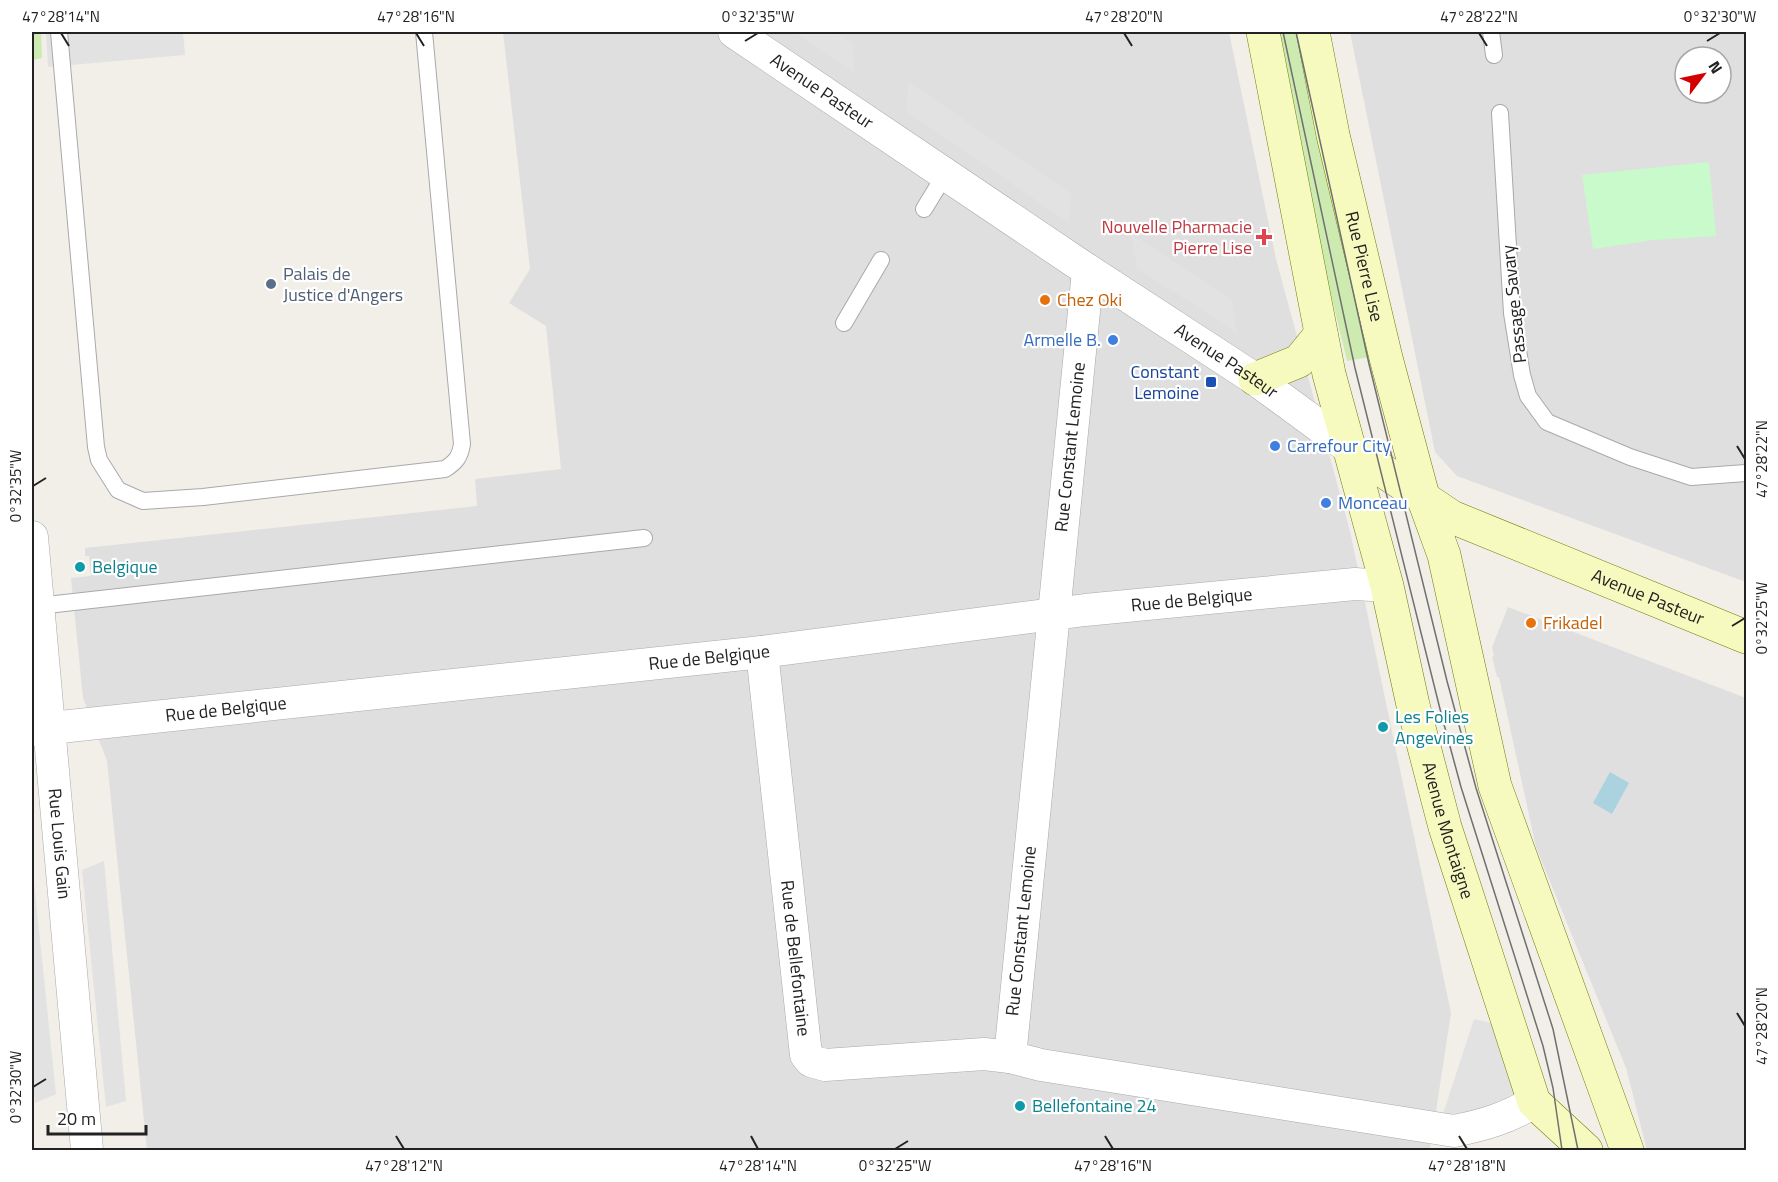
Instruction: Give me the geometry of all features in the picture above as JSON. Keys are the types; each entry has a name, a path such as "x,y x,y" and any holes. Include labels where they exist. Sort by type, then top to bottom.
{"main road":[{"path":"1263,32 1329,374 1352,450"},
{"name":"Rue Pierre Lise","path":"1313,32 1336,146 1386,358 1424,501"},
{"path":"1255,379 1299,361 1321,334"},
{"name":"Avenue Pasteur","path":"1352,450 1424,501 1482,531 1538,550 1746,637"},
{"name":"Avenue Montaigne","path":"1352,450 1387,586 1413,705 1445,827 1534,1102"},
{"path":"1424,501 1444,555 1459,612 1495,786 1627,1150"},
{"path":"1534,1102 1576,1138 1586,1150"}],"street":[{"name":"Avenue Pasteur","path":"735,32 1089,271 1255,379 1352,450"},
{"name":"Rue Constant Lemoine","path":"1010,1057 1089,271"},
{"name":"Rue Louis Gain","path":"32,537 38,606 41,729 87,1150"},
{"name":"Rue de Belgique","path":"41,729 762,652 1053,614 1354,584 1387,586"},
{"name":"Rue de Bellefontaine","path":"762,652 806,1055 811,1061 825,1065 984,1054 1010,1057"},
{"path":"1010,1057 1053,1067 1454,1131 1513,1116 1534,1102"}],"lane":[{"path":"59,32 96,447 104,468 118,490 143,501 203,497 445,469 455,463 460,455 462,444 424,32"},
{"path":"1491,32 1494,55"},
{"name":"Passage Savary","path":"1500,113 1512,313 1522,375 1528,396 1547,422 1630,457 1691,477 1746,473"},
{"path":"924,209 946,173"},
{"path":"844,323 881,260"},
{"path":"38,606 644,538"}],"shaded area":[{"path":"46,32 183,32 185,55 48,67"},
{"path":"503,32 1229,32 1276,259 1350,531 1451,1013 1430,1150 147,1150 107,761 83,698 71,578 91,576 89,556 85,556 85,548 477,506 475,479 561,469 546,326 509,303 530,269"},
{"path":"794,32 835,32 853,43 854,73"},
{"path":"1350,32 1746,32 1746,582 1457,476 1435,452"},
{"path":"909,82 1071,194 1069,223 906,111"},
{"path":"1131,234 1231,299 1237,333 1137,268"},
{"path":"1508,607 1746,698 1746,1150 1647,1150 1626,1068 1536,847 1499,677 1497,677 1492,657 1494,656 1492,647"},
{"path":"104,861 126,1101 106,1107 82,870"},
{"path":"32,863 56,1094 35,1103 32,1072"},
{"path":"1474,1019 1500,1025 1517,1098 1502,1117 1443,1114"}],"green space":[{"path":"32,32 41,32 42,58 32,60"},
{"path":"1275,32 1303,32 1376,356 1347,361 1319,245"},
{"path":"1709,162 1716,236 1653,240 1593,249 1582,175"}],"water":[{"path":"1610,772 1629,783 1612,814 1593,803"}],"tram line":[{"path":"1283,32 1355,368 1442,717 1461,787 1543,1046 1553,1088 1562,1150"},
{"path":"1296,32 1369,364 1447,681 1476,788 1553,1029 1578,1150"}],"place":[{"name":"Nouvelle Pharmacie Pierre Lise","path":"1264,237"},
{"name":"Palais de Justice d'Angers","path":"271,284"},
{"name":"Chez Oki","path":"1045,300"},
{"name":"Armelle B.","path":"1113,340"},
{"name":"Constant Lemoine","path":"1211,382"},
{"name":"Carrefour City","path":"1275,446"},
{"name":"Monceau","path":"1326,503"},
{"name":"Belgique","path":"80,567"},
{"name":"Frikadel","path":"1531,623"},
{"name":"Les Folies Angevines","path":"1383,727"},
{"name":"Bellefontaine 24","path":"1020,1106"}]}
